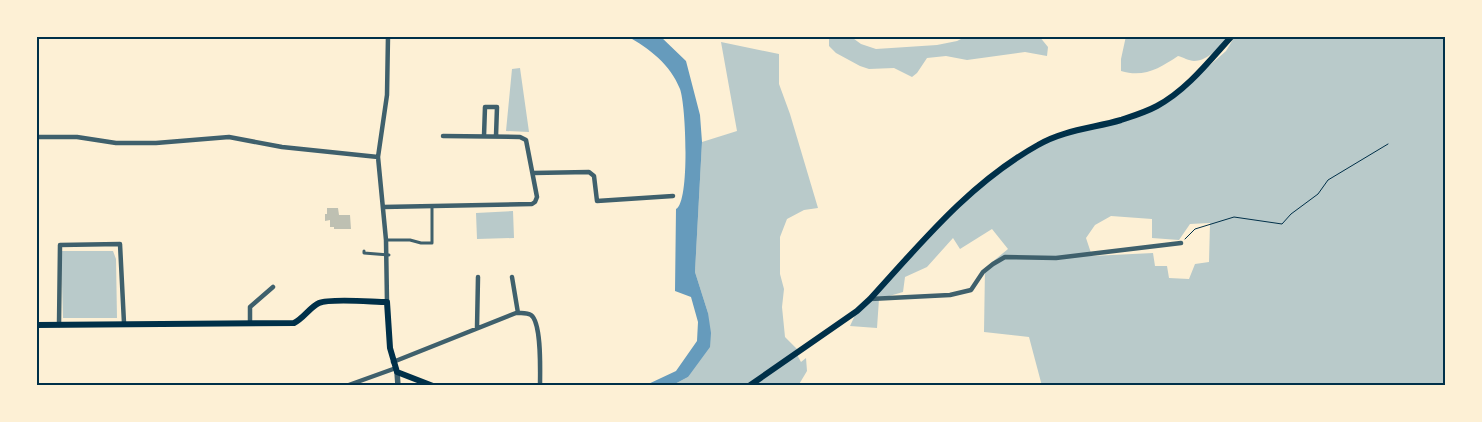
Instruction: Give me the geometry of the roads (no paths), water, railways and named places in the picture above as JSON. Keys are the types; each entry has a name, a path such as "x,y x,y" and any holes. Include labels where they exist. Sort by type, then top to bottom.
{"main road":[{"path":"749,386 820,338 870,299 947,214 1004,166 1039,144 1068,132 1121,120 1157,106 1192,78 1232,36"},
{"path":"36,325 294,323 301,320 320,303 343,301 387,302 390,348 395,367 433,386"}],"street":[{"path":"387,302 388,254 378,157 387,95 388,36"},
{"path":"484,136 484,107 497,107 496,136"},
{"path":"383,207 532,204 535,202 533,173 526,140 520,137 443,136"},
{"path":"36,137 77,137 116,143 156,143 229,137 282,147 378,157"},
{"path":"533,173 589,172 594,176 597,201 673,196"},
{"path":"386,240 410,240 432,243 432,206"},
{"path":"870,299 950,295 971,290 983,272 1004,257 1056,258 1181,242"},
{"path":"59,325 60,245 120,244 124,323"},
{"path":"364,252 364,254 388,254"},
{"path":"477,328 478,277"},
{"path":"512,277 518,313"},
{"path":"250,322 250,307 273,287"},
{"path":"346,386 395,367 477,328 518,313 525,313 532,315 536,322 540,386"},
{"path":"395,367 398,386"}],"water":[{"path":"627,36 660,36 686,61 700,115 702,142 695,272 708,313 711,333 710,347 688,377 671,386 644,386 676,371 697,341 698,322 691,297 675,291 676,209 683,190 686,152 682,98 676,80 665,65 644,46"}]}
